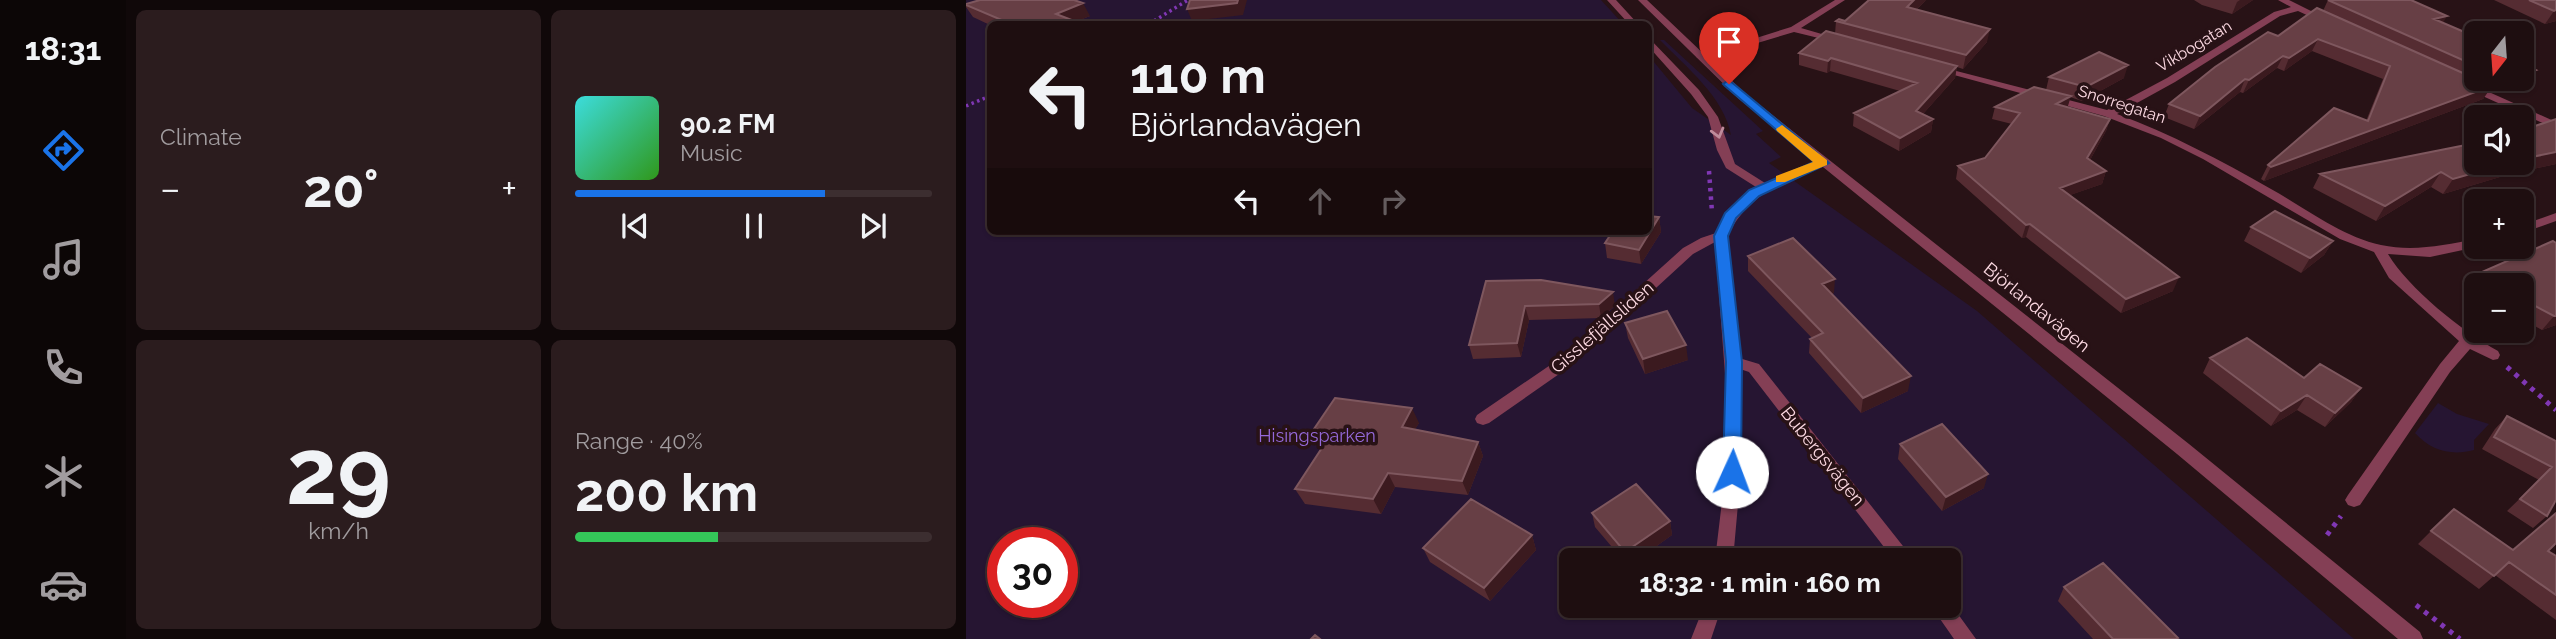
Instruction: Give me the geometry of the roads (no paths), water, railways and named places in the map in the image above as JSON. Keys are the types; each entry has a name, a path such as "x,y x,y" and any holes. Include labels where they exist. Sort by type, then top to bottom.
{"street":[{"path":"1611,0 1631,21"},
{"name":"Björlandavägen","path":"1642,0 1743,97 1822,163 2172,440 2413,639"},
{"path":"1701,57 1794,29 1841,0"},
{"path":"2282,0 2331,22"},
{"name":"Vikbogatan","path":"2108,114 2171,80 2277,14 2298,8"},
{"path":"1794,29 1847,44"},
{"path":"1652,44 1695,92 1713,117 1730,166 1764,187"},
{"name":"Snorregatan","path":"1925,65 2108,114 2165,136 2245,177 2344,236 2379,249 2430,253 2464,246"},
{"path":"2481,91 2556,126"},
{"path":"1725,548 1731,493 1734,362 1721,236 1730,216 1764,187 1822,163"},
{"path":"2534,225 2556,217"},
{"name":"Gisslefjällsliden","path":"1483,419 1567,361 1688,251 1704,241 1721,236"},
{"path":"2379,249 2394,275 2464,337"},
{"path":"2354,500 2445,368 2466,343"},
{"path":"2472,343 2493,355"},
{"name":"Bubergsvägen","path":"1734,362 1754,368 1896,548"},
{"path":"1702,639 1709,618"},
{"path":"1949,618 1966,639"}],"park label":[{"name":"Hisingsparken","path":"1317,435"}]}
